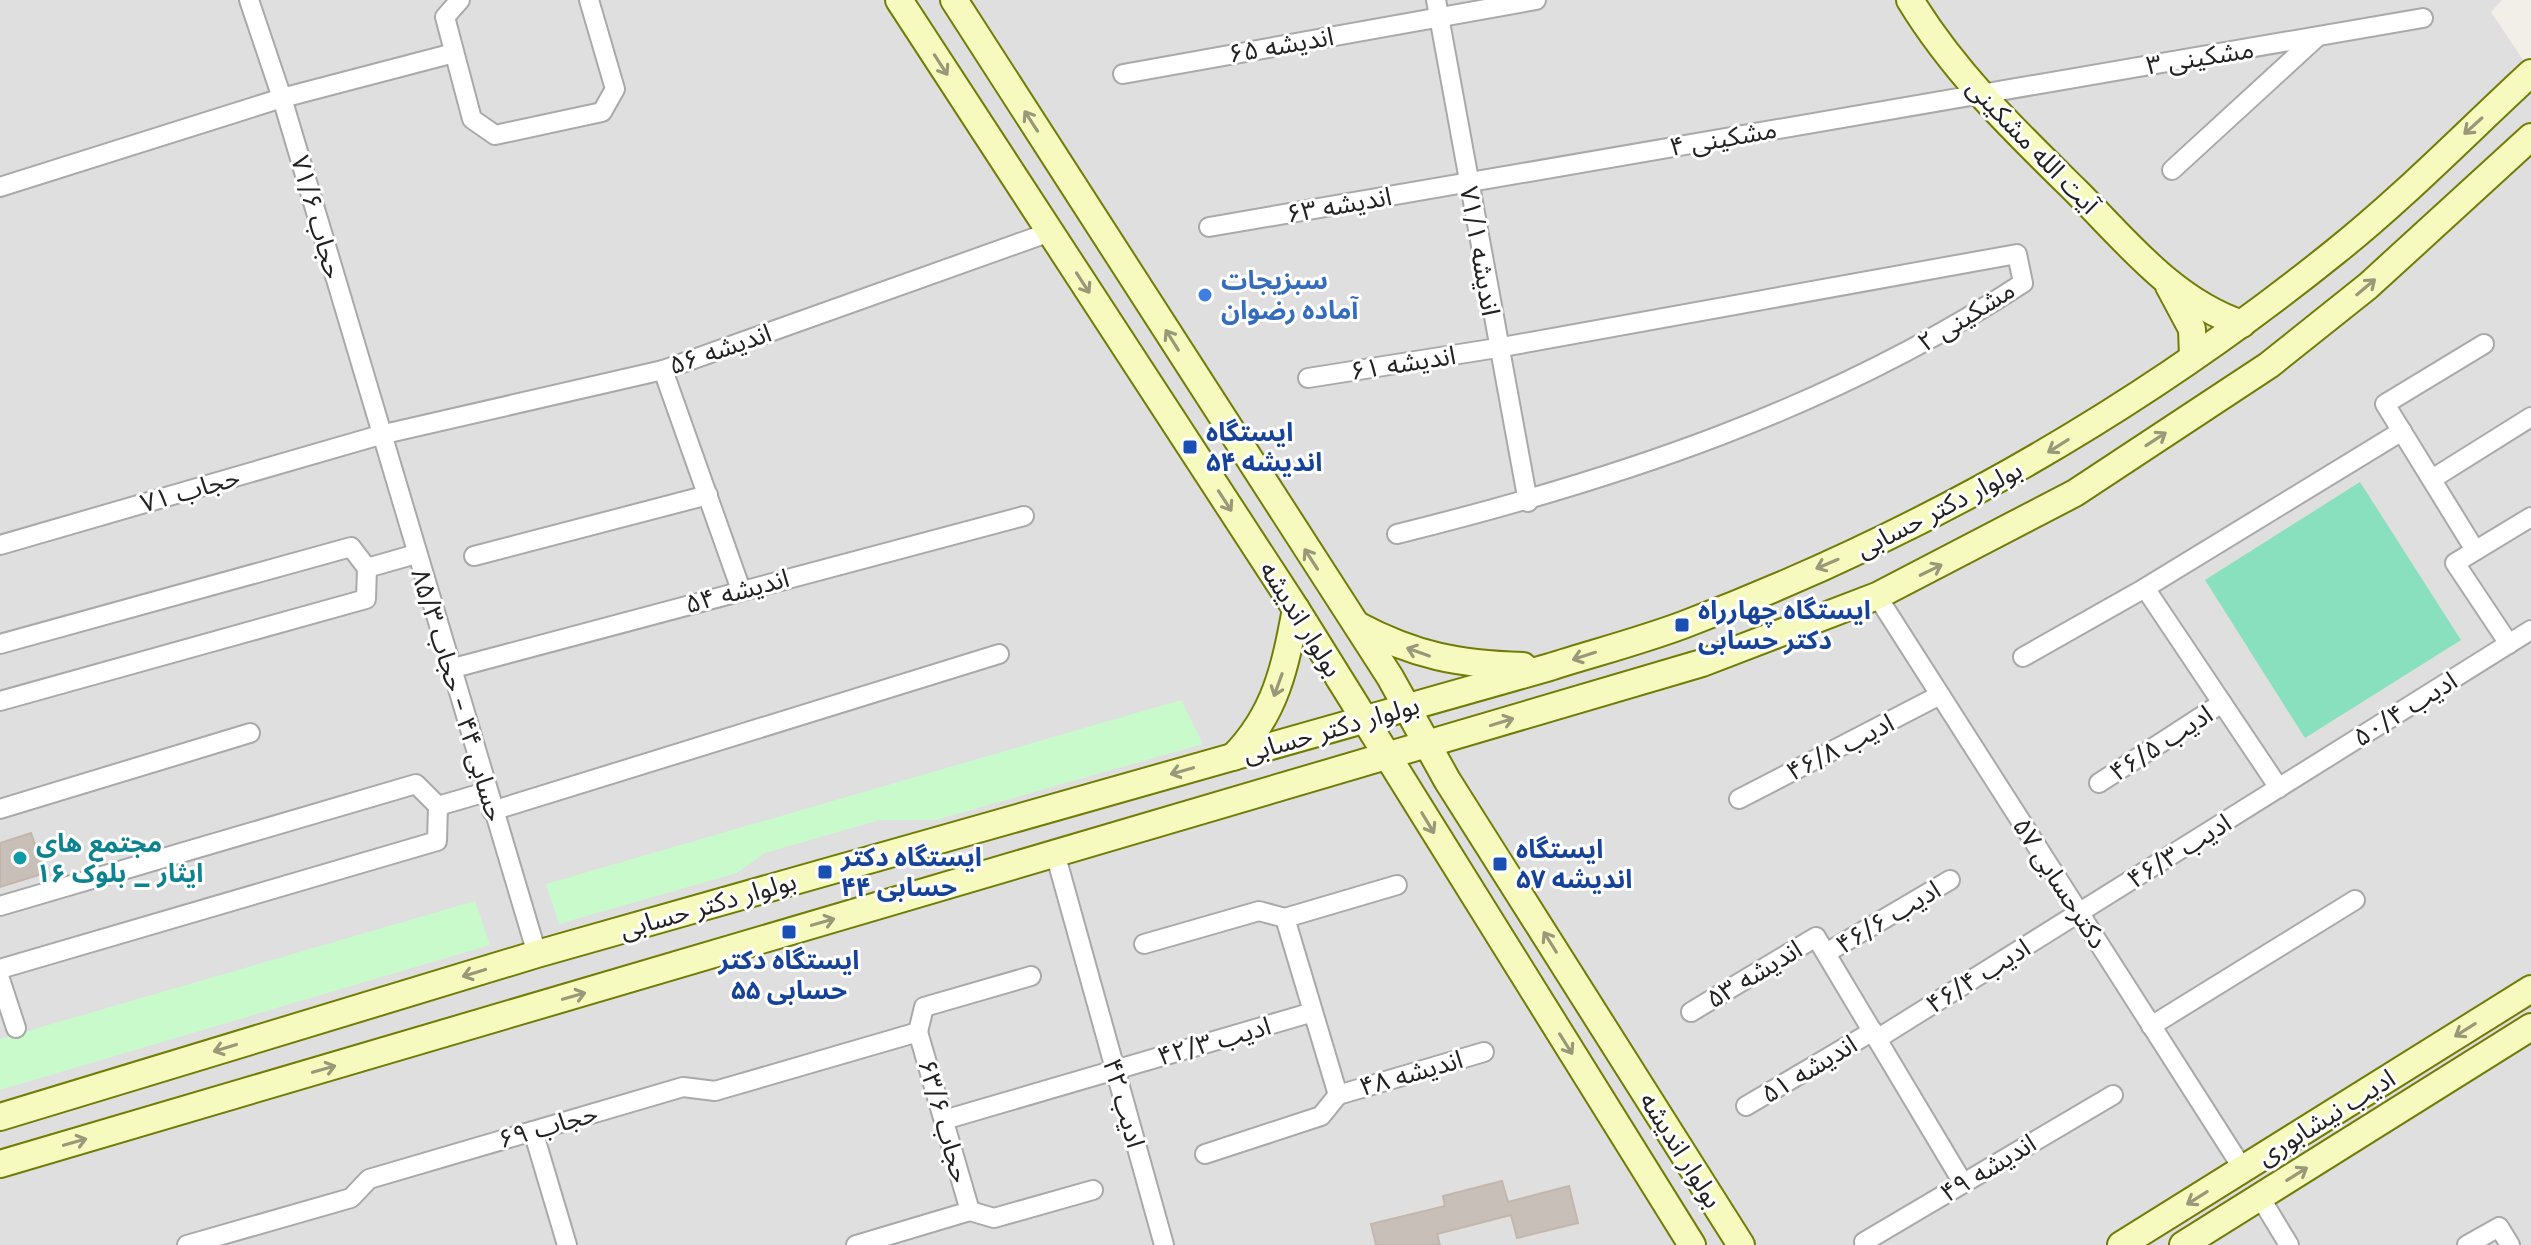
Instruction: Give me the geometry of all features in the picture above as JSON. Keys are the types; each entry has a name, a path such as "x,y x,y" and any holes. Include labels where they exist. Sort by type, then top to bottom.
{"main road":[{"name":"بولوار اندیشه","path":"899,0 1296,609 1692,1245"},
{"name":"بولوار اندیشه","path":"954,0 1355,624 1741,1245"},
{"name":"آیت الله مشکینی","path":"1910,0 1977,93 2167,282"},
{"name":"بولوار دکتر حسابی","path":"0,1117 537,954 1550,667 1682,625 1926,518 2054,450 2242,324 2337,251 2531,73"},
{"name":"بولوار دکتر حسابی","path":"0,1164 1702,663 1877,596 2075,493 2269,365 2368,286 2531,137"},
{"path":"2167,282 2218,316 2242,324"},
{"path":"2167,282 2192,329 2193,356"},
{"path":"1233,757 1255,734 1278,688 1296,609"},
{"path":"1355,624 1429,657 1473,664 1550,667"},
{"name":"ادیب نیشابوری","path":"2121,1245 2531,989"},
{"name":"ادیب نیشابوری","path":"2183,1245 2531,1027"}],"street":[{"name":"حجاب ۷۱/۶","path":"249,0 282,98 380,435"},
{"path":"460,0 445,17 454,53 472,119 495,135 602,112 615,89 589,0"},
{"name":"اندیشه ۶۵","path":"1123,74 1437,8 1536,0"},
{"name":"اندیشه ۷۱/۱","path":"1437,8 1497,348 1528,502"},
{"name":"مشکینی ۳","path":"1977,93 2423,18"},
{"path":"2172,170 2316,38"},
{"path":"0,187 282,98 454,53"},
{"name":"مشکینی ۴","path":"1469,183 1977,93"},
{"name":"اندیشه ۶۳","path":"1209,227 1469,183"},
{"name":"اندیشه ۵۶","path":"380,435 663,370 1050,232"},
{"name":"مشکینی ۲","path":"1497,348 2017,254 2023,283 1952,329 1845,385 1714,440 1528,502"},
{"path":"2475,550 2385,404 2484,344"},
{"name":"اندیشه ۶۱","path":"1308,378 1497,348"},
{"path":"663,370 741,590"},
{"path":"2432,479 2531,417"},
{"path":"2023,657 2145,588 2402,431"},
{"name":"حجاب ۷۱","path":"0,545 380,435"},
{"name":"حسابی ۴۴ - حجاب ۸۵/۳","path":"380,435 537,954"},
{"path":"474,556 708,495"},
{"path":"1397,534 1528,502"},
{"name":"اندیشه ۵۴","path":"450,669 1024,516"},
{"path":"2509,644 2455,563 2531,517"},
{"path":"0,644 351,547 367,568 366,599 0,701"},
{"path":"367,568 416,554"},
{"path":"2145,588 2279,788"},
{"name":"دکترحسابی ۵۷","path":"1877,596 2243,1169"},
{"name":"ادیب ۵۰/۴","path":"2279,788 2531,630"},
{"path":"492,811 999,654"},
{"name":"ادیب ۴۶/۸","path":"1739,799 1940,695"},
{"name":"ادیب ۴۶/۵","path":"2099,783 2222,703"},
{"path":"0,809 250,733"},
{"path":"0,906 416,784 438,806 437,841 0,969"},
{"name":"ادیب ۴۶/۳","path":"2079,913 2279,788"},
{"path":"438,806 486,792"},
{"name":"ادیب ۴۲","path":"1055,853 1164,1245"},
{"name":"ادیب ۴۶/۶","path":"1821,945 1950,880"},
{"path":"1144,944 1259,911 1285,918 1397,885"},
{"path":"2151,1026 2355,900"},
{"name":"ادیب ۴۶/۴","path":"1875,1035 2079,913"},
{"path":"1205,1154 1321,1116 1338,1095 1285,918"},
{"path":"1821,945 1963,1183"},
{"name":"اندیشه ۵۳","path":"1691,1012 1821,945"},
{"path":"918,1032 924,1007 1031,976"},
{"path":"0,979 16,1028"},
{"name":"ادیب ۴۲/۳","path":"944,1120 1313,1012"},
{"name":"حجاب ۶۳/۶","path":"918,1032 970,1211"},
{"name":"حجاب ۶۹","path":"187,1245 351,1198 369,1179 683,1087 715,1091 918,1032"},
{"name":"اندیشه ۵۱","path":"1746,1106 1875,1035"},
{"name":"اندیشه ۴۸","path":"1338,1095 1484,1052"},
{"name":"اندیشه ۴۹","path":"1864,1242 2113,1095"},
{"path":"533,1131 567,1245"},
{"path":"856,1245 970,1211 994,1218 1093,1190"},
{"path":"2260,1197 2289,1245"},
{"path":"2467,1245 2499,1227 2510,1245"}],"shaded area":[{"path":"0,0 2502,0 2491,12 2531,72 2531,1245 0,1245"}],"green space":[{"path":"2360,482 2461,640 2305,738 2205,580"},
{"path":"1181,700 1203,744 936,820 880,820 765,853 737,873 559,924 546,884"},
{"path":"475,901 490,945 0,1090 0,1039"}],"building":[{"name":"مجتمع های ایثار _ بلوک ۱۶","path":"31,833 45,873 0,887 0,843"},
{"path":"1502,1181 1508,1202 1569,1186 1578,1223 1517,1238 1511,1215 1437,1234 1440,1245 1376,1245 1371,1224 1445,1206 1443,1196"}],"place":[{"name":"سبزیجات آماده رضوان","path":"1205,295"},
{"name":"ایستگاه اندیشه ۵۴","path":"1190,447"},
{"name":"ایستگاه چهارراه دکتر حسابی","path":"1682,625"},
{"name":"مجتمع های ایثار _ بلوک ۱۶","path":"20,858"},
{"name":"ایستگاه اندیشه ۵۷","path":"1500,864"},
{"name":"ایستگاه دکتر حسابی ۴۴","path":"825,872"},
{"name":"ایستگاه دکتر حسابی ۵۵","path":"789,932"}]}
